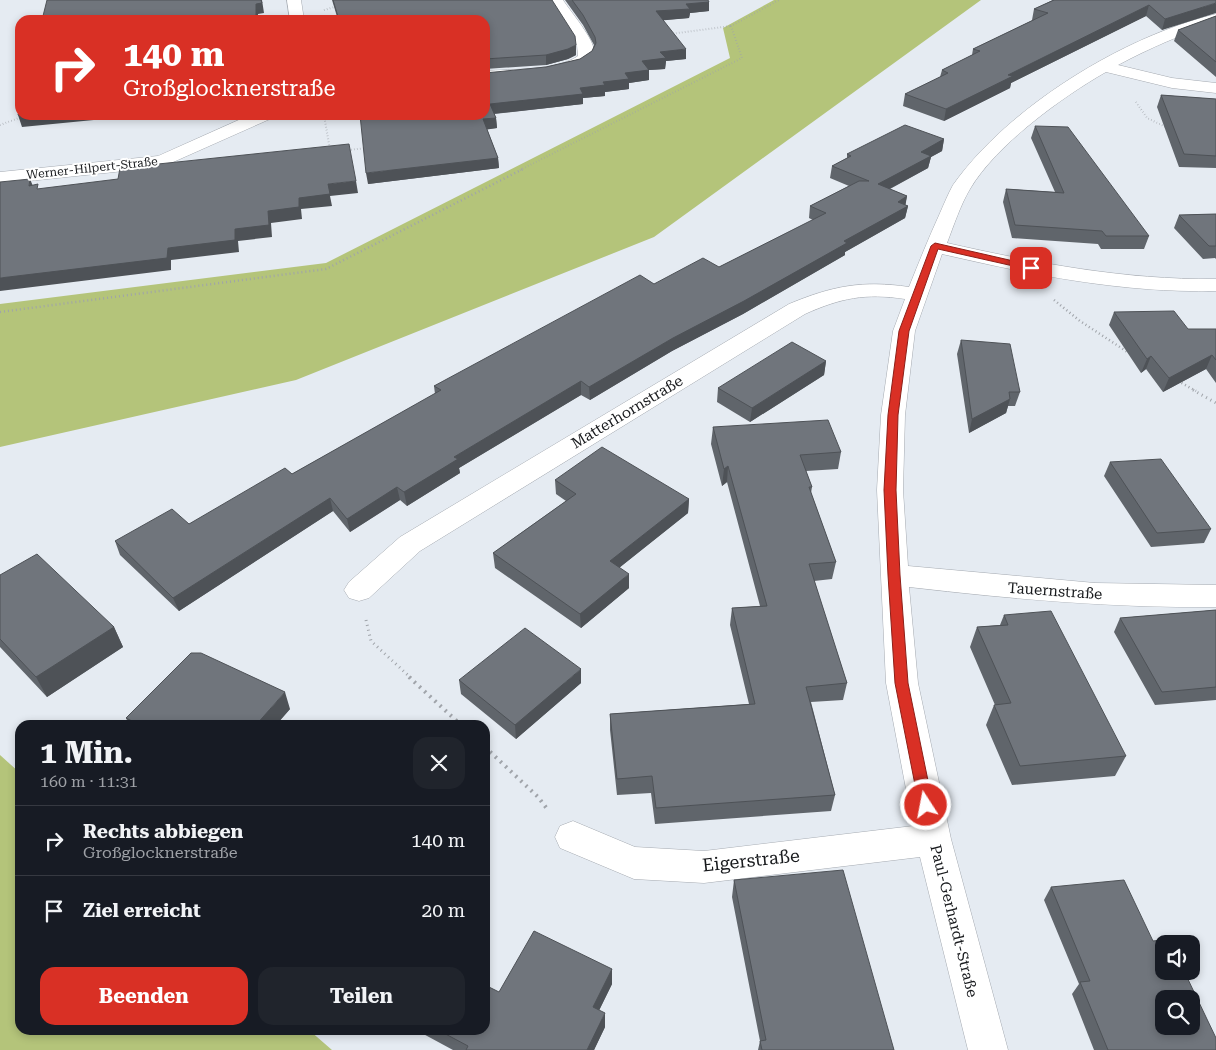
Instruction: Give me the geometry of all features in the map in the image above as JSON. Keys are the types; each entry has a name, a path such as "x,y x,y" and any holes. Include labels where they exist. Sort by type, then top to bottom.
{"street":[{"path":"294,0 296,15"},
{"path":"490,76 559,69 573,66 584,59 587,53 585,45 556,0"},
{"name":"Paul-Gerhardt-Straße","path":"988,1050 933,839 902,683 890,490 893,415 904,331 935,246 961,188 995,146 1068,86 1138,48 1181,29 1216,18"},
{"path":"1105,67 1153,79 1216,88"},
{"name":"Werner-Hilpert-Straße","path":"0,178 162,161 253,120"},
{"path":"935,246 1031,268 1119,281 1216,285"},
{"name":"Matterhornstraße","path":"359,590 410,544 797,309 840,291 860,288 916,294"},
{"name":"Tauernstraße","path":"894,575 1070,593 1160,597 1216,596"},
{"name":"Eigerstraße","path":"573,837 634,863 704,867 933,839"}],"path":[{"path":"663,35 731,26 780,0"},
{"path":"0,312 326,268 742,58 731,26"},
{"path":"1153,79 1135,97 1137,106 1147,118 1169,129"},
{"path":"0,124 15,119"},
{"path":"325,120 330,153"},
{"path":"340,151 370,148"},
{"path":"1031,268 1049,296 1080,321 1134,356"},
{"path":"1174,378 1216,403"},
{"path":"371,641 456,720"},
{"path":"490,752 538,797"}],"green space":[{"path":"774,0 981,0 654,237 296,380 0,447 0,304 326,263 730,58 723,28"},
{"path":"0,755 15,768 15,1035 315,1035 332,1050 0,1050"}],"building":[{"path":"47,0 261,0 262,3 256,4 256,15 43,15"},
{"path":"333,0 552,0 575,36 576,45 546,55 490,59 490,15 338,15"},
{"path":"572,0 708,0 709,2 686,4 690,9 656,11 686,49 660,52 666,58 642,61 649,70 625,73 629,79 603,82 605,85 580,88 583,94 490,104 490,73 546,67 580,59 592,51 596,43 595,37"},
{"path":"1054,0 1216,0 1216,3 1165,19 1149,5 1008,75 1013,76 946,109 905,94 948,73 942,70 980,51 973,49 1048,13 1034,9"},
{"path":"1216,16 1216,62 1178,30"},
{"path":"1161,95 1216,99 1216,156 1184,154"},
{"path":"490,104 496,118 490,118"},
{"path":"361,120 483,120 498,158 366,173"},
{"path":"905,125 944,139 921,152 931,156 878,184 907,196 898,202 908,206 844,241 847,243 744,301 673,338 589,387 581,381 454,457 458,459 404,492 397,487 347,519 330,498 173,598 115,541 172,509 189,524 285,468 292,474 441,390 434,386 640,275 654,284 703,258 719,267 826,213 810,206 859,181 869,181 832,166 851,156 847,154"},
{"path":"1035,126 1068,127 1149,236 1106,236 1102,231 1015,225 1006,189 1064,193"},
{"path":"349,144 356,181 328,184 330,194 299,198 299,207 268,211 269,225 235,229 235,240 168,248 167,258 0,278 0,182 30,179 29,186 38,184 37,189 118,179 120,168"},
{"path":"1216,214 1216,246 1209,246 1179,215"},
{"path":"1174,311 1188,329 1216,329 1216,360 1212,355 1169,378 1151,356 1147,359 1114,312"},
{"path":"961,340 1010,344 1020,392 1009,392 1010,399 972,419"},
{"path":"792,342 826,361 752,408 718,388"},
{"path":"828,420 841,452 800,455 812,487 809,487 836,562 809,564 847,683 806,687 835,795 656,808 652,776 617,779 610,714 755,704 732,608 767,606 728,466 724,469 713,427"},
{"path":"602,447 689,499 610,561 629,574 580,614 493,553 576,494 555,480"},
{"path":"1161,459 1211,529 1157,533 1110,462"},
{"path":"37,554 114,627 36,677 0,639 0,575"},
{"path":"1216,610 1216,687 1162,692 1120,618"},
{"path":"1051,611 1126,756 1020,766 994,705 1011,703 977,627 1008,625 1004,615"},
{"path":"525,628 581,669 515,725 459,680"},
{"path":"191,653 201,653 285,692 260,720 130,720 126,718"},
{"path":"843,870 894,1050 762,1050 760,1041 766,1040 734,880"},
{"path":"1124,880 1153,941 1155,941 1155,980 1188,980 1193,990 1155,990 1155,1035 1200,1035 1200,1004 1216,1038 1216,1050 1108,1050 1080,982 1090,981 1051,887"},
{"path":"534,931 612,969 593,1007 605,1013 587,1050 466,1050 468,1046 447,1035 490,1035 490,988 499,992"}],"route":[{"path":"926,805 902,683 890,490 893,415 904,331 935,246 1031,268"}]}
